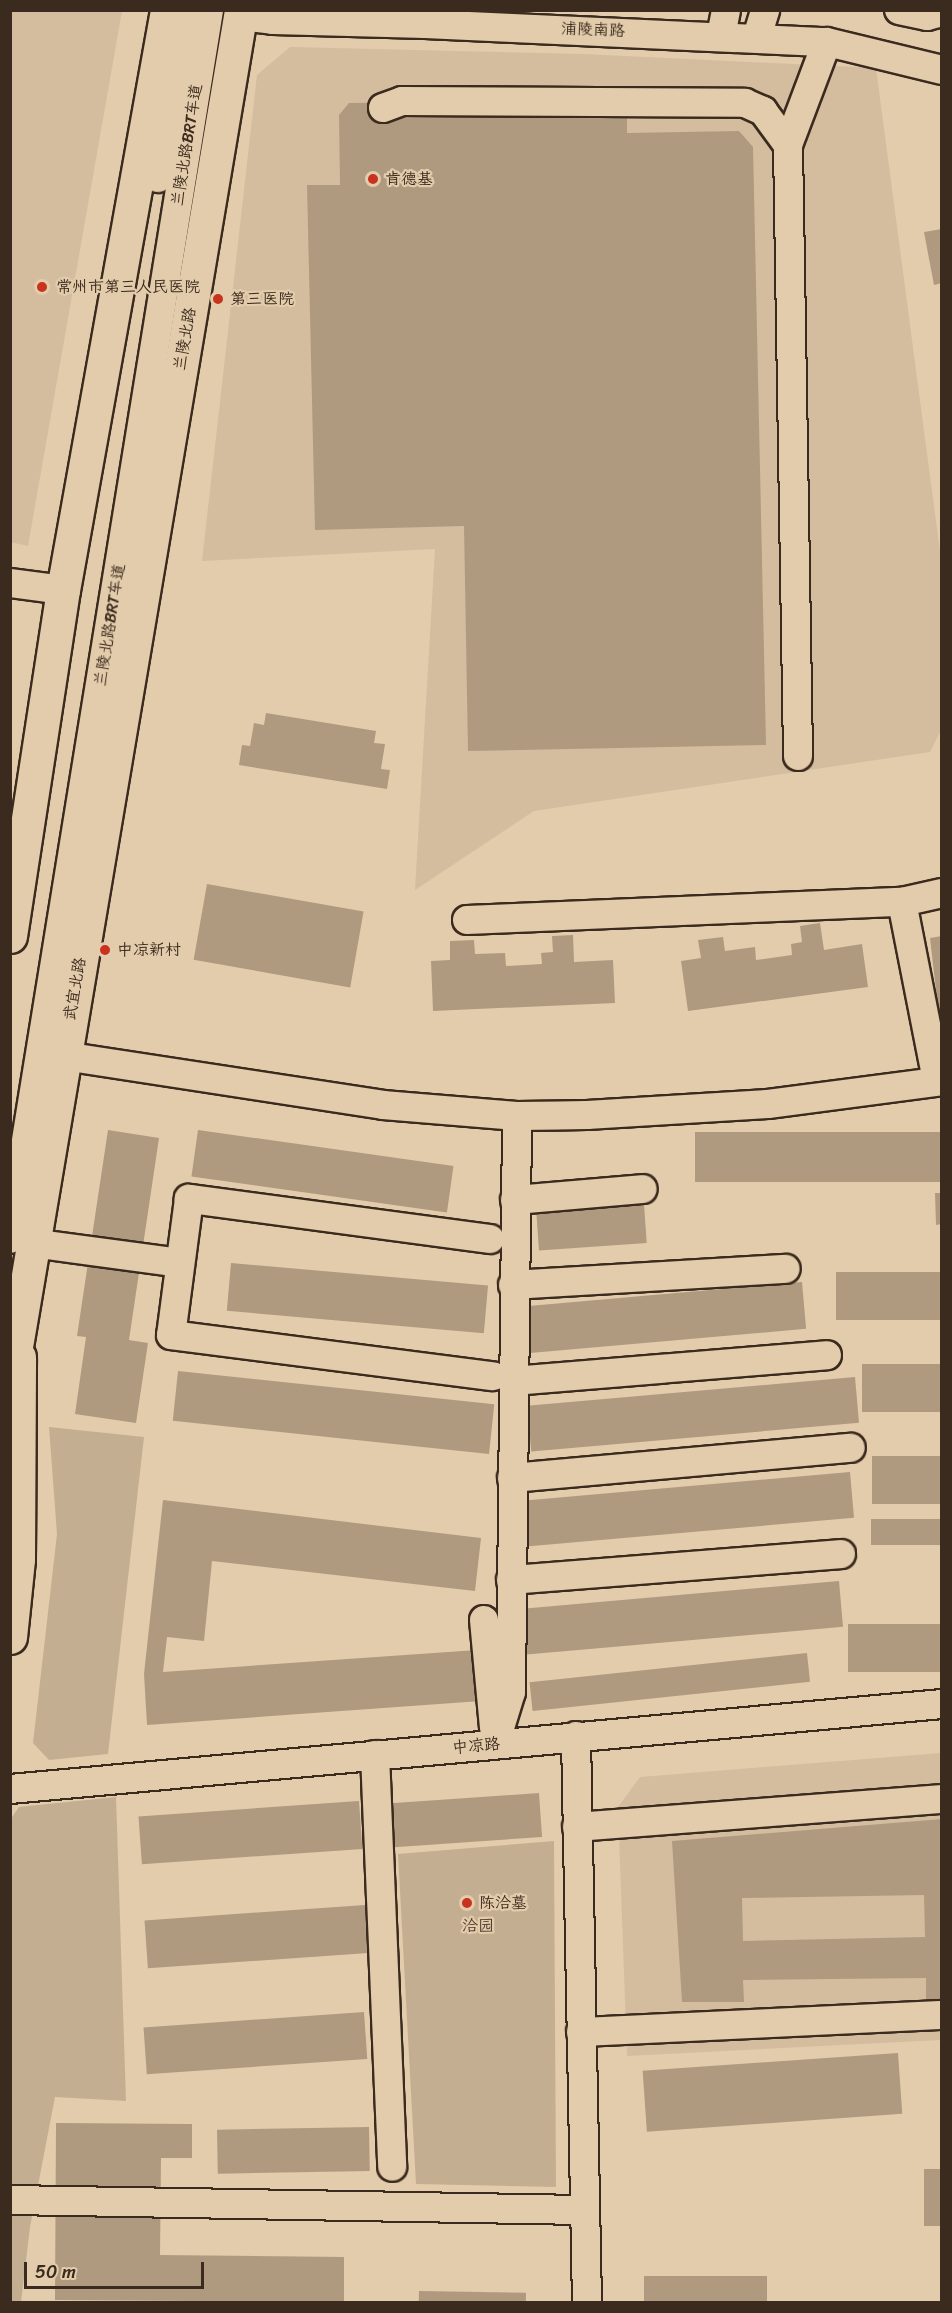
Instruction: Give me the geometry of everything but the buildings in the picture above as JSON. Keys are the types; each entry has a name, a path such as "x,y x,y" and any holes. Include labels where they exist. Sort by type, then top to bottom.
{"main road":[{"path":"10,936 63,590 167,10"},
{"name":"兰陵北路","path":"141,596 230,12"},
{"name":"武宜北路","path":"10,1382 21,1241 64,1056 141,596"},
{"path":"10,1637 18,1559 15,1334"}],"street":[{"name":"兰陵北路BRT车道","path":"158,178 189,10"},
{"path":"898,10 927,16 942,12"},
{"name":"兰陵北路BRT车道","path":"21,1241 230,12"},
{"name":"浦陵南路","path":"230,12 273,20 761,24 942,70"},
{"path":"798,756 788,145 827,42"},
{"path":"383,108 402,101 745,103 763,111 788,145"},
{"path":"10,583 63,590"},
{"path":"467,920 902,902 942,893"},
{"path":"64,1056 383,1105 517,1116 587,1115 768,1104 939,1081 902,902"},
{"path":"495,1744 511,1692 512,1478 503,1378 513,1285 517,1116"},
{"path":"515,1200 643,1190"},
{"path":"490,1239 189,1199 171,1335 503,1378 827,1354"},
{"path":"21,1241 180,1263"},
{"path":"513,1285 786,1269"},
{"path":"512,1478 850,1448"},
{"path":"511,1580 841,1554"},
{"path":"484,1620 495,1744"},
{"name":"中凉路","path":"10,1789 942,1704"},
{"path":"576,1736 587,2302"},
{"path":"375,1755 392,2167"},
{"path":"577,1827 942,1799"},
{"path":"581,2032 942,2015"},
{"path":"10,2200 585,2210"}],"shaded area":[{"name":"常州市第三人民医院","path":"10,11 122,11 28,546 10,542"},
{"path":"290,47 584,54 876,68 941,559 941,730 930,752 534,811 415,890 435,549 202,561 257,75"},
{"path":"941,1753 941,2040 627,2056 618,1807 640,1777"}],"green space":[{"path":"49,1427 144,1437 108,1754 49,1760 33,1743 57,1534"},
{"path":"116,1797 126,2101 55,2097 30,2227 21,2302 10,2302 10,1820 19,1807"},
{"name":"洽园","path":"554,1841 556,2187 416,2184 398,1854"}],"place":[{"name":"肯德基","path":"373,179"},
{"name":"常州市第三人民医院","path":"42,287"},
{"name":"第三医院","path":"218,299"},
{"name":"中凉新村","path":"105,950"},
{"name":"陈洽墓","path":"467,1903"}]}
